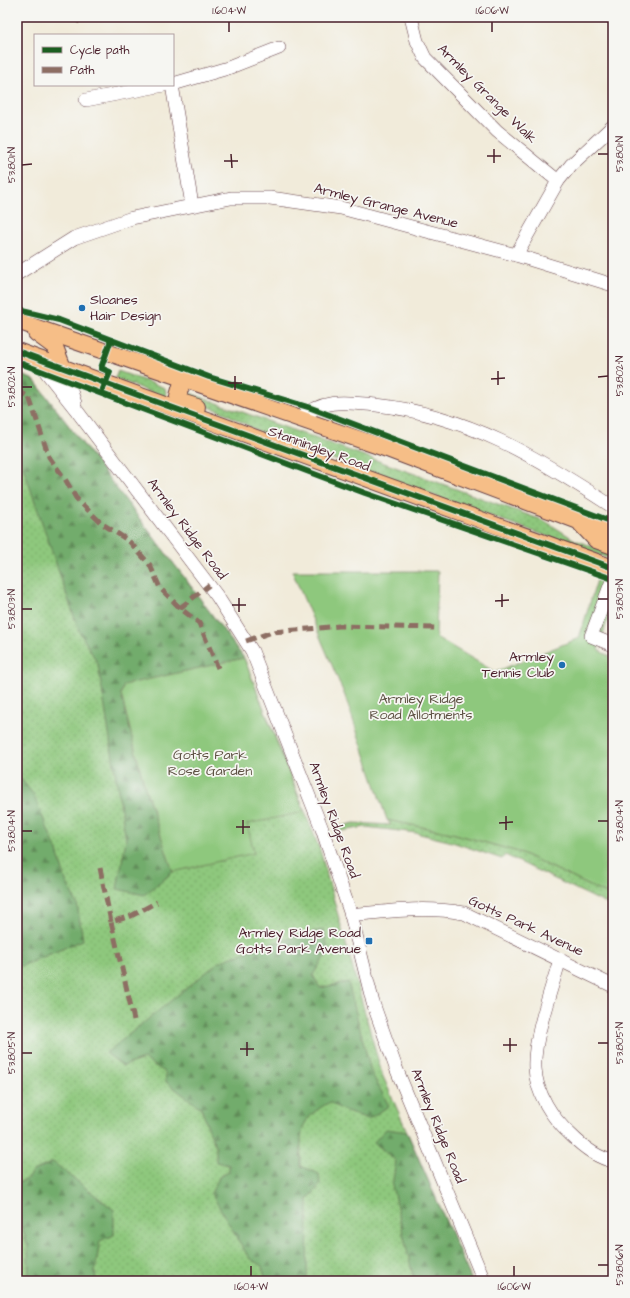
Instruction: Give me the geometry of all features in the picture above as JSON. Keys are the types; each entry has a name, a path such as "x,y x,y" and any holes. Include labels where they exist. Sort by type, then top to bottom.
{"main road":[{"path":"17,322 44,338 55,347 63,368"},
{"name":"Stanningley Road","path":"17,322 390,450 613,534"},
{"name":"Stanningley Road","path":"17,351 613,568"},
{"path":"183,379 178,396 181,402 224,417 246,435"},
{"path":"579,521 596,540 613,546"}],"street":[{"name":"Armley Grange Walk","path":"411,17 417,41 425,58 497,131 558,181"},
{"path":"174,84 228,68 279,48"},
{"path":"86,100 159,86"},
{"path":"173,86 192,205"},
{"path":"516,255 558,181 572,165 613,126"},
{"name":"Armley Grange Avenue","path":"17,274 74,238 132,218 231,198 270,198 341,208 516,255 613,285"},
{"name":"Armley Ridge Road","path":"34,358 77,411 217,596 252,651 322,829 351,915 373,1003 396,1068 484,1281"},
{"name":"Armley Ridge Road","path":"63,368 77,411"},
{"name":"Stanningley Road","path":"298,418 312,408 329,403 351,402 386,406 438,416 495,438 529,454 556,469 613,507"},
{"path":"613,578 591,636 613,645"},
{"name":"Gotts Park Avenue","path":"351,915 407,909 441,909 464,913 613,986"},
{"path":"560,959 538,1044 535,1068 538,1087 551,1112 565,1130 582,1146 613,1162"}],"green space":[{"path":"118,371 165,388 167,399 115,378"},
{"path":"17,373 34,380 244,658 320,850 382,1074 472,1281 17,1281"},
{"path":"17,373 34,380 244,658 125,685 121,694 144,784 173,872 144,895 117,889 126,840 98,664 79,631 17,449"},
{"path":"187,392 545,521 575,540 613,554 613,560 263,434 225,413 185,398"},
{"name":"Armley Ridge Road Allotments","path":"292,571 438,571 436,637 495,672 579,638 597,580 613,585 613,602 598,650 613,658 613,897 522,853 452,833 387,820 345,696"},
{"name":"Gotts Park Rose Garden","path":"244,658 304,812 247,824 254,853 173,872 144,784 121,694 124,685"},
{"path":"17,774 33,794 57,851 66,881 77,904 83,940 17,968"},
{"path":"387,820 452,833 522,853 613,897 613,907 505,855 502,859 452,842 416,833 366,827 335,832 334,828 354,823 391,825"},
{"path":"324,929 328,951 313,975 320,988 348,982 371,1072 389,1106 368,1119 339,1108 330,1102 319,1108 306,1121 301,1135 301,1166 319,1174 320,1185 308,1199 307,1281 266,1281 262,1266 249,1258 211,1193 220,1176 229,1172 229,1165 216,1162 216,1148 201,1108 166,1082 165,1072 144,1059 123,1066 106,1053 219,962 256,948"},
{"path":"386,1129 407,1132 472,1281 418,1281 413,1276 392,1186 396,1161 374,1142"},
{"path":"53,1162 114,1210 114,1235 100,1241 95,1271 96,1281 29,1281 28,1247 17,1208 17,1183 26,1180 33,1171"}],"marked path":[{"path":"74,17 80,22"},
{"path":"17,390 29,397 49,457 65,479 76,498 101,523 129,541 150,565 160,588 180,608 199,623 218,668"},
{"path":"180,608 209,585"},
{"path":"246,641 272,632 339,626 439,628"},
{"path":"100,868 111,922"},
{"path":"134,1020 111,922 131,916 157,902"}],"cycle path":[{"path":"17,310 59,320 209,377 311,408 613,522"},
{"path":"103,389 110,372 101,368 111,340"},
{"path":"17,351 613,568"},
{"path":"17,362 365,493 613,579"}],"place":[{"name":"Sloanes Hair Design","path":"82,308"},
{"name":"Armley Tennis Club","path":"562,665"},
{"name":"Armley Ridge Road Gotts Park Avenue","path":"369,941"}]}
